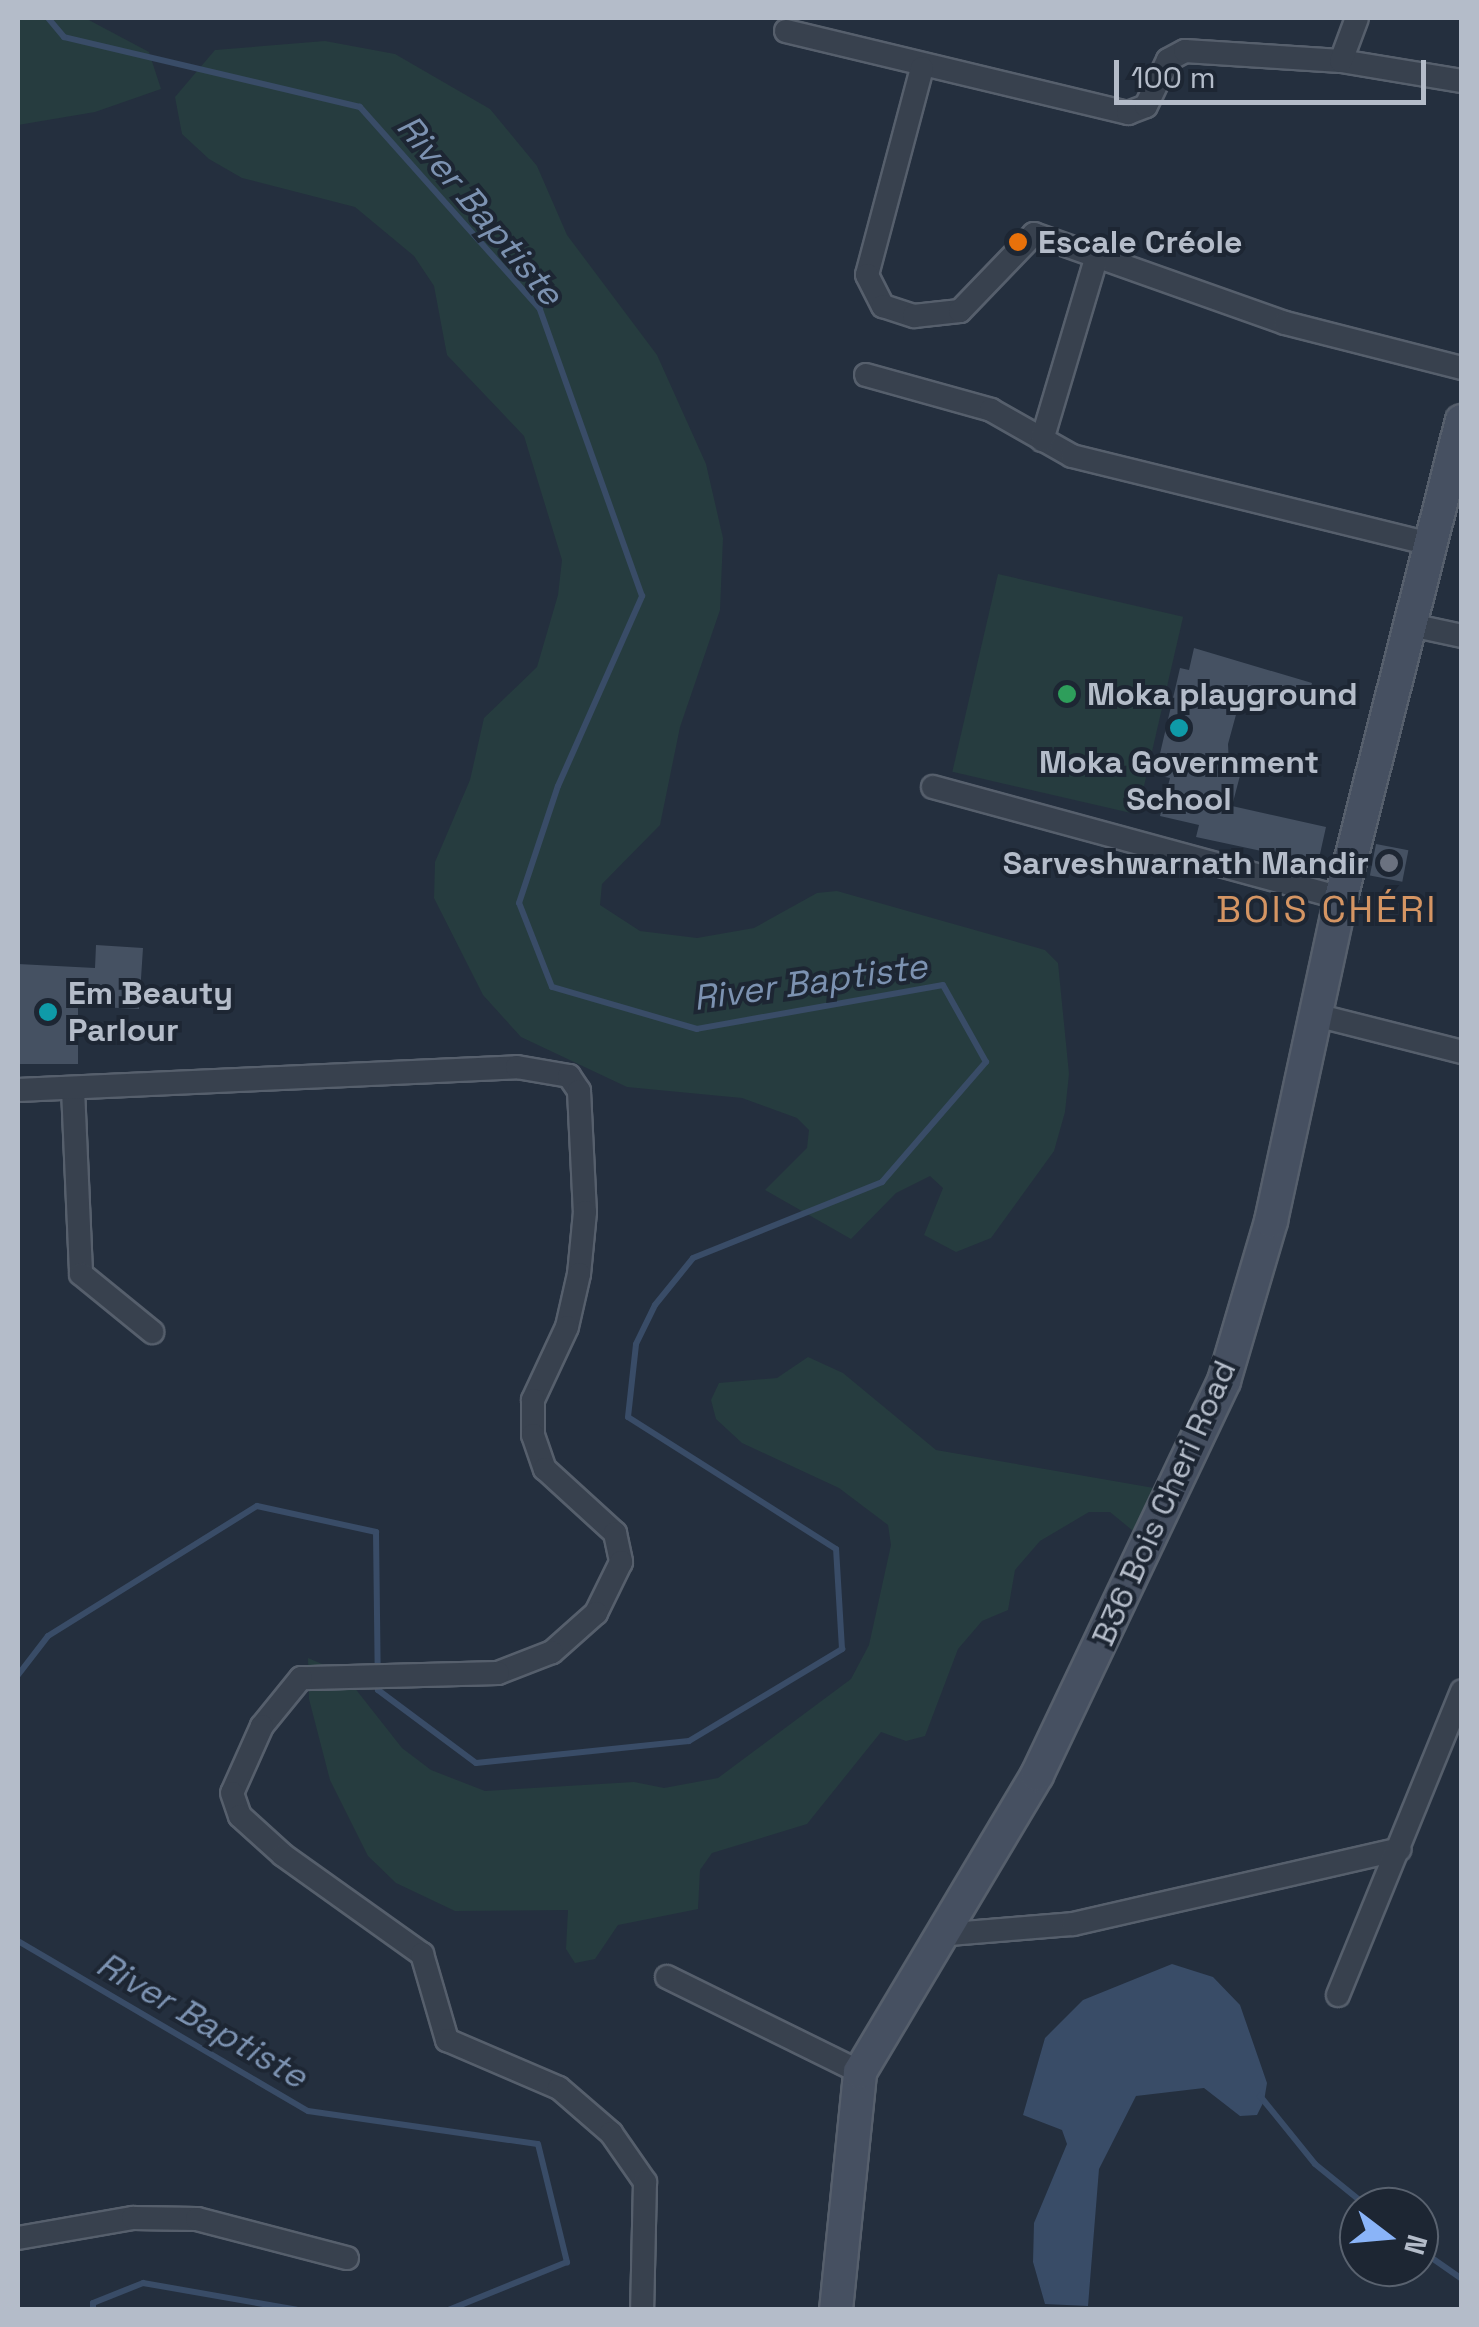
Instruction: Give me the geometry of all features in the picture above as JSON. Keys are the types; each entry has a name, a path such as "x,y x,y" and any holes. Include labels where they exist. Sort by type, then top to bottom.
{"main road":[{"name":"B36 Bois Cheri Road","path":"836,2310 860,2072 1037,1774 1224,1380 1271,1221 1340,898 1462,421"}],"street":[{"path":"1341,61 1357,18"},
{"path":"786,31 922,68 1128,113 1146,106 1168,60 1185,51 1341,61 1462,81"},
{"path":"922,68 874,232 870,292 914,316 949,313 980,298 1026,235 1098,252 1285,323 1462,368"},
{"path":"1042,440 1098,252"},
{"path":"866,375 991,410 1042,440 1191,490 1431,544"},
{"path":"1411,625 1462,636"},
{"path":"933,786 1340,898"},
{"path":"1316,1015 1462,1052"},
{"path":"18,1090 517,1067 569,1076 580,1091 586,1212 578,1274 566,1327 533,1400 533,1435 545,1468 615,1533 621,1562 596,1613 552,1652 498,1673 446,1678 356,1671 290,1686 237,1775 240,1816 422,1954 448,2040 559,2088 612,2132 645,2182 642,2310"},
{"path":"73,1089 81,1274 152,1332"},
{"path":"1338,1995 1462,1691"},
{"path":"939,1935 1073,1924 1400,1849"},
{"path":"666,1977 860,2072"},
{"path":"18,2238 132,2218 197,2220 347,2258"}],"green space":[{"path":"18,18 85,18 149,52 161,89 95,112 18,125"},
{"path":"325,41 395,54 490,109 537,166 567,235 657,355 706,464 723,538 720,610 680,727 660,825 602,884 600,905 640,931 697,938 754,928 817,893 837,891 1045,950 1058,963 1069,1074 1065,1112 1054,1151 991,1238 956,1252 924,1235 943,1188 930,1176 896,1193 851,1239 765,1190 807,1148 809,1130 797,1118 742,1098 627,1087 521,1037 483,995 434,898 435,862 470,780 484,718 537,667 558,595 562,560 524,436 447,355 434,286 414,256 355,207 242,178 209,159 182,134 175,97 215,50"},
{"name":"Moka playground","path":"998,574 1183,617 1137,815 952,772"},
{"path":"808,1357 843,1373 936,1450 1154,1488 1163,1505 1138,1535 1110,1512 1089,1512 1040,1541 1015,1570 1008,1610 982,1621 958,1649 925,1736 906,1741 881,1732 807,1824 712,1853 700,1870 698,1909 618,1925 595,1959 575,1963 566,1949 568,1910 455,1911 396,1883 368,1856 330,1780 309,1699 308,1658 343,1673 402,1748 431,1770 485,1791 634,1782 664,1788 718,1778 851,1679 869,1645 891,1545 888,1525 839,1488 742,1443 716,1419 711,1400 719,1383 777,1378"}],"water":[{"path":"1172,1964 1213,1977 1240,2005 1267,2083 1264,2101 1257,2115 1240,2116 1204,2088 1136,2096 1099,2169 1088,2306 1045,2304 1033,2262 1034,2223 1067,2144 1062,2130 1023,2115 1045,2038 1083,2000"}],"building":[{"path":"1194,648 1312,683 1306,704 1243,689 1228,744 1229,765 1242,768 1232,806 1326,827 1318,863 1196,837 1199,825 1160,816 1170,778 1155,775 1180,668 1189,670"},
{"name":"Sarveshwarnath Mandir","path":"1376,844 1408,850 1402,882 1370,875"},
{"name":"Em Beauty Parlour","path":"96,945 143,948 139,1009 78,1006 78,1064 18,1064 18,964 95,968"}],"waterway":[{"name":"River Baptiste","path":"18,1675 48,1636 257,1506 376,1532 378,1690 476,1763 689,1741 842,1649 836,1549 628,1417 636,1344 655,1305 693,1258 882,1182 986,1062 943,985 697,1029 552,987 519,903 558,786 642,596 540,309 360,107 64,37 48,18"},
{"name":"River Baptiste","path":"18,1941 308,2111 538,2144 567,2262 448,2310"},
{"path":"1260,2096 1315,2164 1343,2187"},
{"path":"1439,2263 1462,2279"},
{"name":"River Baptiste","path":"93,2310 93,2303 143,2283 297,2310"}],"place":[{"name":"Escale Créole","path":"1018,242"},
{"name":"Moka playground","path":"1067,694"},
{"name":"Moka Government School","path":"1179,728"},
{"name":"Sarveshwarnath Mandir","path":"1389,863"},
{"name":"Em Beauty Parlour","path":"48,1012"}],"district":[{"name":"BOIS CHÉRI","path":"1327,910"}]}
